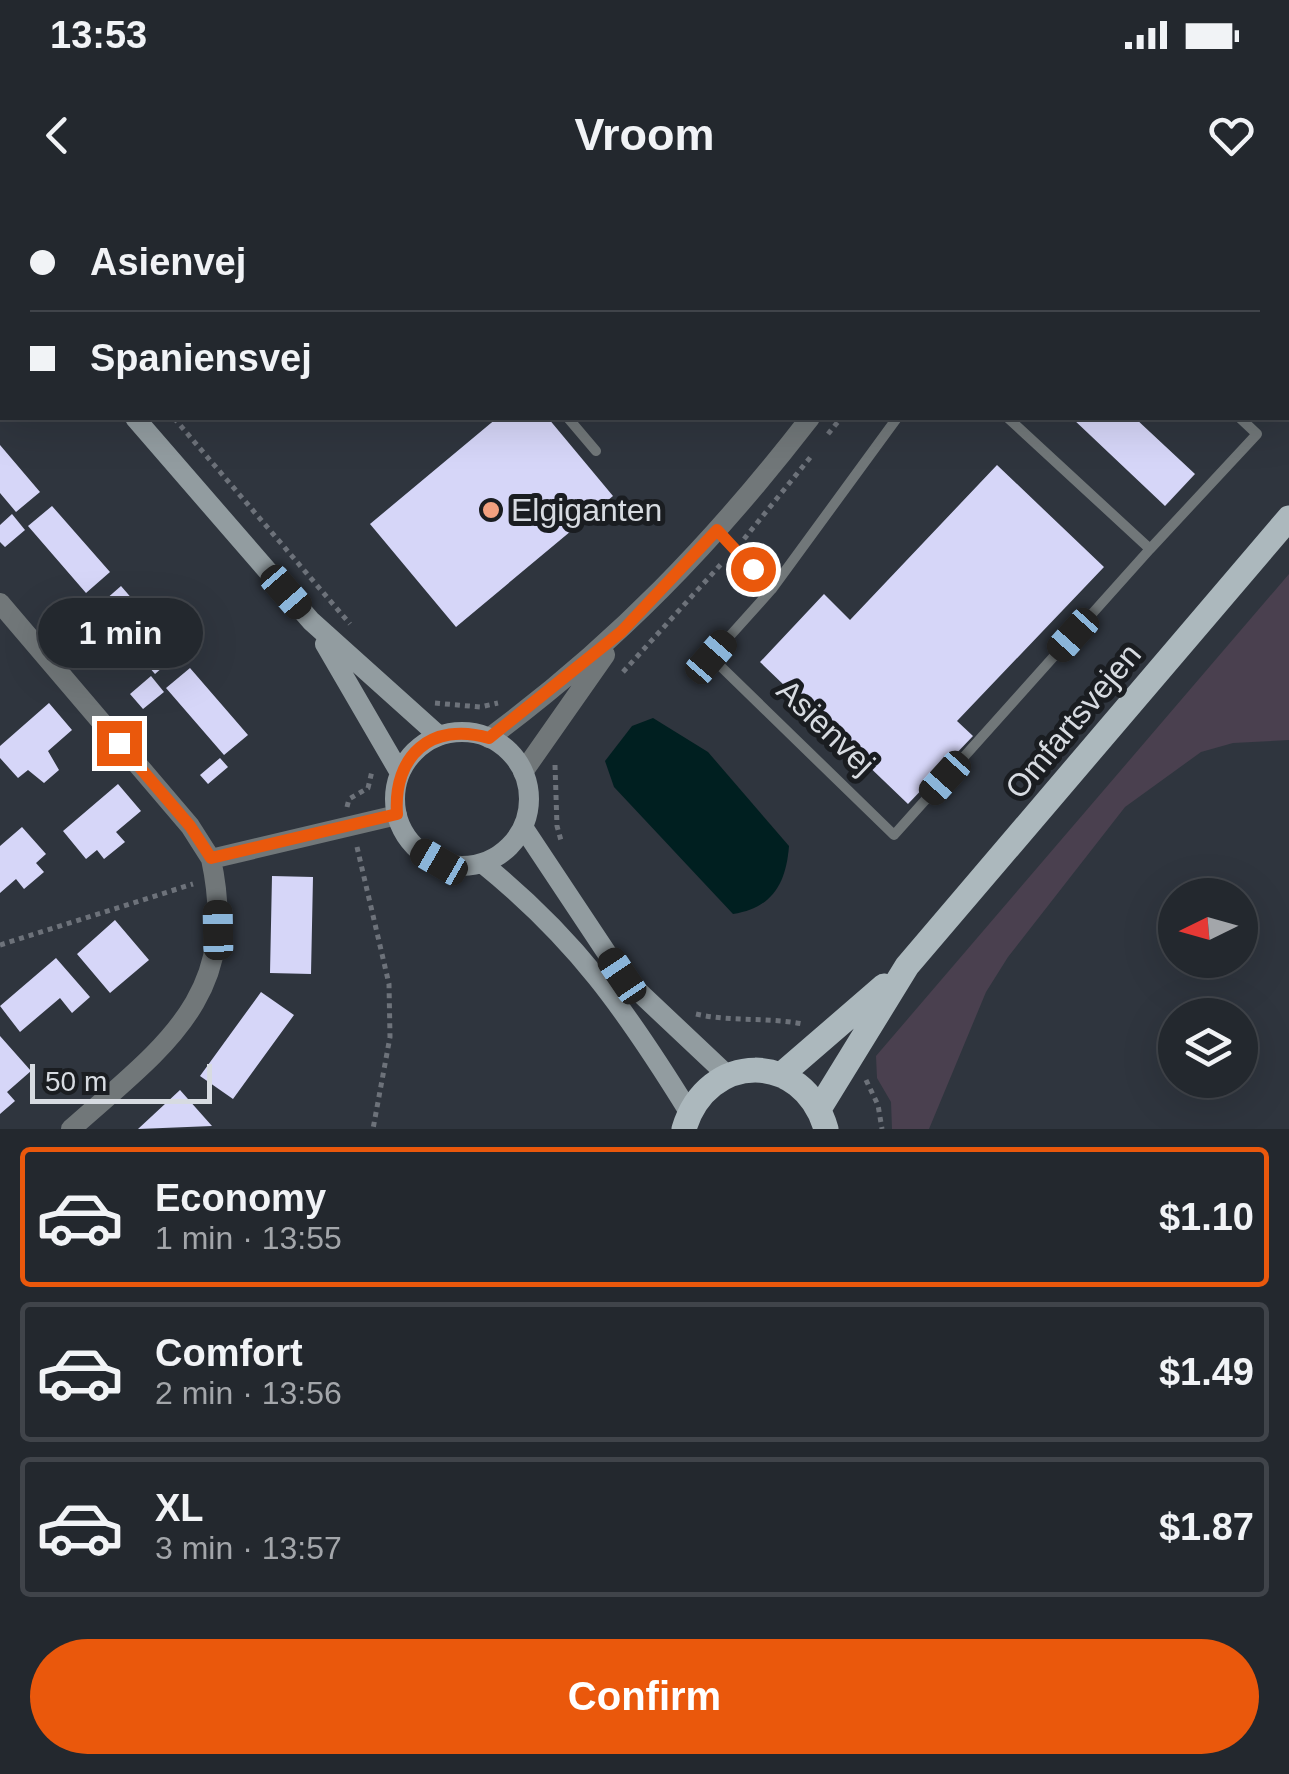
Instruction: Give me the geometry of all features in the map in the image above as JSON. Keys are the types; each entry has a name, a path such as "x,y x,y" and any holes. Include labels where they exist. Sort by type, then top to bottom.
{"main road":[{"path":"137,420 311,621 439,736"},
{"name":"Omfartsvejen","path":"823,1119 848,1056 907,966 1289,518"},
{"path":"311,621 400,773"},
{"path":"456,732 489,738 503,746 523,772 528,809 523,827 499,855 482,863 460,866 439,862 412,843 397,814 395,794 400,773 410,757 439,736 456,732"},
{"path":"523,827 622,976 727,1075"},
{"path":"482,863 571,942 641,1034 686,1120"},
{"name":"Omfartsvejen","path":"781,1075 907,966"},
{"path":"686,1120 699,1096 727,1075 745,1070 781,1075 796,1083 823,1119"}],"street":[{"path":"489,738 621,632 717,530 808,420"},
{"path":"0,604 190,826 213,868 218,930 213,969 191,1013 145,1063 71,1129"},
{"path":"523,772 621,632"},
{"path":"213,868 352,824 397,814"}],"lane":[{"path":"570,420 596,451"},
{"name":"Asienvej","path":"896,420 772,589 711,657 894,836 1150,550"},
{"path":"1010,420 1150,550 1258,434 1242,420"},
{"path":"717,530 772,589"}],"path":[{"path":"176,420 359,632"},
{"path":"613,684 735,549 838,420"},
{"path":"425,696 437,704 480,707 527,699 532,706"},
{"path":"554,726 569,739 555,764 557,826 568,858"},
{"path":"352,824 389,984 390,1038 373,1129"},
{"path":"0,946 213,868"},
{"path":"685,1007 697,1014 768,1017 812,1026 826,1037"},
{"path":"848,1056 862,1072 878,1105 882,1129"}],"shaded area":[{"path":"1289,574 1289,740 1233,743 1201,752 1125,807 1008,957 986,992 929,1129 892,1129 891,1102 877,1078 876,1056"},
{"path":"653,718 708,752 789,846 780,883 758,906 733,914 614,787 605,761 632,726"}],"building":[{"name":"Elgiganten","path":"495,420 550,420 613,496 456,627 370,524"},
{"path":"1074,420 1137,420 1195,474 1165,506"},
{"path":"0,445 40,492 16,512 0,493"},
{"path":"997,465 1104,567 957,721 973,736 908,804 760,662 824,594 850,620"},
{"path":"52,506 110,572 86,593 28,526"},
{"path":"12,514 25,530 5,547 0,542 0,525"},
{"path":"121,586 179,653 155,674 97,607"},
{"path":"82,596 95,611 74,628 61,613"},
{"path":"190,668 248,735 224,755 166,688"},
{"path":"151,676 164,692 143,709 130,694"},
{"path":"49,703 72,730 48,751 59,770 44,783 28,770 18,778 0,758 0,746"},
{"path":"220,758 228,767 208,784 200,775"},
{"path":"118,784 141,811 116,832 125,842 104,859 97,850 86,859 63,831"},
{"path":"22,827 46,854 36,863 44,872 24,889 16,879 0,893 0,846"},
{"path":"272,876 313,877 311,974 270,973"},
{"path":"115,920 149,960 110,993 77,954"},
{"path":"56,958 90,997 72,1013 60,998 20,1032 0,1006"},
{"path":"261,992 294,1015 233,1099 200,1076"},
{"path":"0,1036 31,1071 7,1092 15,1101 0,1114"},
{"path":"180,1090 212,1126 138,1129"}],"place":[{"name":"Elgiganten","path":"491,510"}],"route":[{"path":"119,743 190,826 211,858 378,820 397,814 395,794 400,773 423,744 456,732 489,738 621,632 717,530 753,569"}]}
